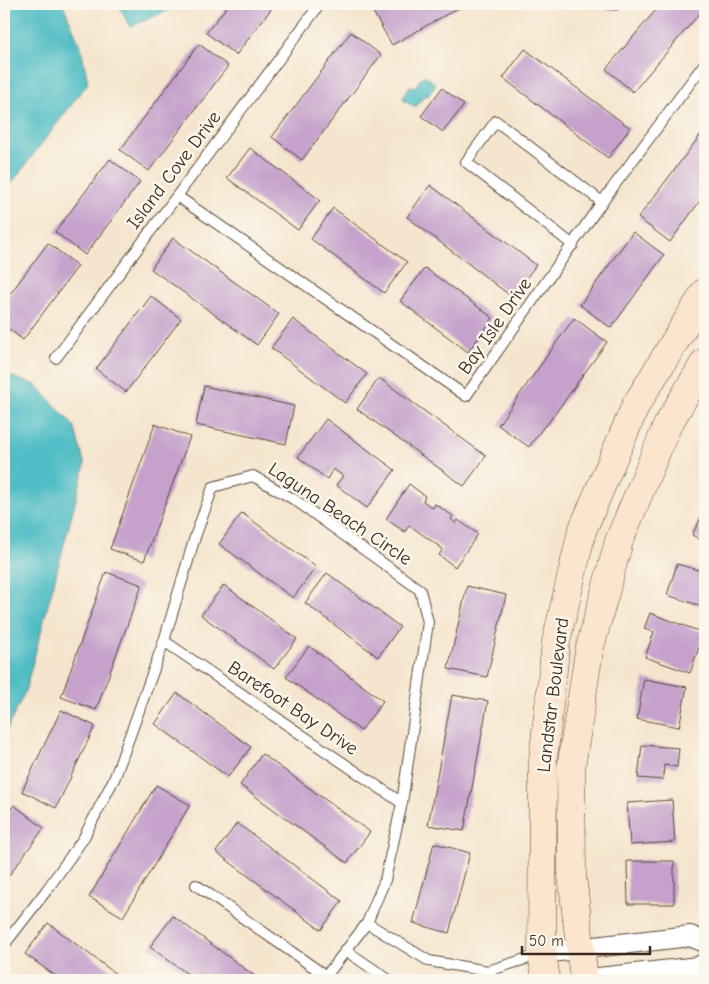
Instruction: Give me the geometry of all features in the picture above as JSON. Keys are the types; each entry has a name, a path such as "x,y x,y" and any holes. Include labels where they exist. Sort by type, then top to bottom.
{"main road":[{"name":"Landstar Boulevard","path":"546,980 542,953 543,760 556,642 582,531 636,405 705,292"},
{"name":"Landstar Boulevard","path":"583,980 572,875 572,768 590,651 618,542 667,426 705,362"}],"street":[{"path":"542,953 690,936 705,942"},
{"path":"583,980 700,967 705,963"}],"lane":[{"name":"Island Cove Drive","path":"56,358 320,4"},
{"name":"Bay Isle Drive","path":"177,196 466,396 602,202 705,63"},
{"path":"572,245 466,162 496,121 602,202"},
{"name":"Laguna Beach Circle","path":"4,945 83,839 115,777 164,641 195,537 213,487 252,476 295,500 420,590 428,622 402,803 385,880 367,923 324,978"},
{"name":"Barefoot Bay Drive","path":"164,641 402,803"},
{"path":"196,885 324,978"},
{"path":"367,923 429,961 488,971 542,953"},
{"path":"345,950 389,980"}],"water":[{"path":"4,4 63,4 81,48 88,83 4,193"},
{"path":"118,4 176,4 171,9 130,27"},
{"path":"425,76 434,82 435,86 428,96 424,96 417,106 404,101 403,97 410,86 415,87 422,77"},
{"path":"4,374 36,385 74,426 85,465 25,692 4,735"}],"building":[{"path":"229,4 275,4 236,55 206,33"},
{"path":"388,4 465,4 392,45 373,12"},
{"path":"569,4 619,4 618,10"},
{"path":"661,4 705,4 705,7 633,92 606,69"},
{"path":"351,32 381,55 302,160 272,137"},
{"path":"199,44 228,66 149,171 120,150"},
{"path":"525,49 630,128 608,158 503,78"},
{"path":"442,88 464,105 443,132 421,116"},
{"path":"705,129 705,194 670,242 638,218"},
{"path":"250,148 320,200 298,230 227,178"},
{"path":"110,159 140,182 85,255 55,232"},
{"path":"430,185 536,265 512,297 407,217"},
{"path":"333,208 407,262 384,293 311,239"},
{"path":"633,232 664,255 611,328 580,305"},
{"path":"173,238 279,314 257,345 151,269"},
{"path":"48,243 78,266 23,340 4,325 4,302"},
{"path":"425,268 493,318 468,352 400,301"},
{"path":"151,296 181,319 126,392 96,369"},
{"path":"574,318 607,342 529,447 498,425"},
{"path":"293,319 367,374 345,403 271,348"},
{"path":"379,378 486,456 464,486 357,409"},
{"path":"204,386 294,406 286,444 196,425"},
{"path":"326,419 395,470 367,508 336,485 343,476 333,469 327,479 298,457"},
{"path":"155,424 190,437 144,561 110,549"},
{"path":"409,484 425,496 423,501 433,508 435,504 453,516 451,519 456,524 458,520 478,534 455,567 439,555 443,549 409,525 405,532 386,519"},
{"path":"705,510 705,542 692,535"},
{"path":"242,513 316,567 293,598 219,544"},
{"path":"677,564 705,572 704,607 667,595"},
{"path":"106,572 142,585 96,710 61,697"},
{"path":"327,573 400,627 378,657 305,603"},
{"path":"224,585 297,639 274,669 201,615"},
{"path":"467,586 506,595 487,677 448,669"},
{"path":"650,613 704,633 690,673 645,657 654,632 644,629"},
{"path":"309,646 383,701 361,731 286,677"},
{"path":"644,679 687,687 679,727 637,719"},
{"path":"177,693 251,747 228,777 155,724"},
{"path":"452,695 488,701 464,831 428,825"},
{"path":"61,710 95,726 56,808 22,791"},
{"path":"642,745 679,748 677,767 664,765 663,780 638,778"},
{"path":"262,754 370,832 347,863 240,785"},
{"path":"156,785 190,805 123,917 89,897"},
{"path":"672,800 675,842 630,845 627,803"},
{"path":"14,805 44,828 4,882 4,819"},
{"path":"237,823 342,901 321,930 216,852"},
{"path":"434,843 470,853 449,933 413,923"},
{"path":"627,861 674,861 674,904 628,904"},
{"path":"173,916 260,980 196,980 150,947"},
{"path":"48,923 124,980 61,980 25,954"}]}
